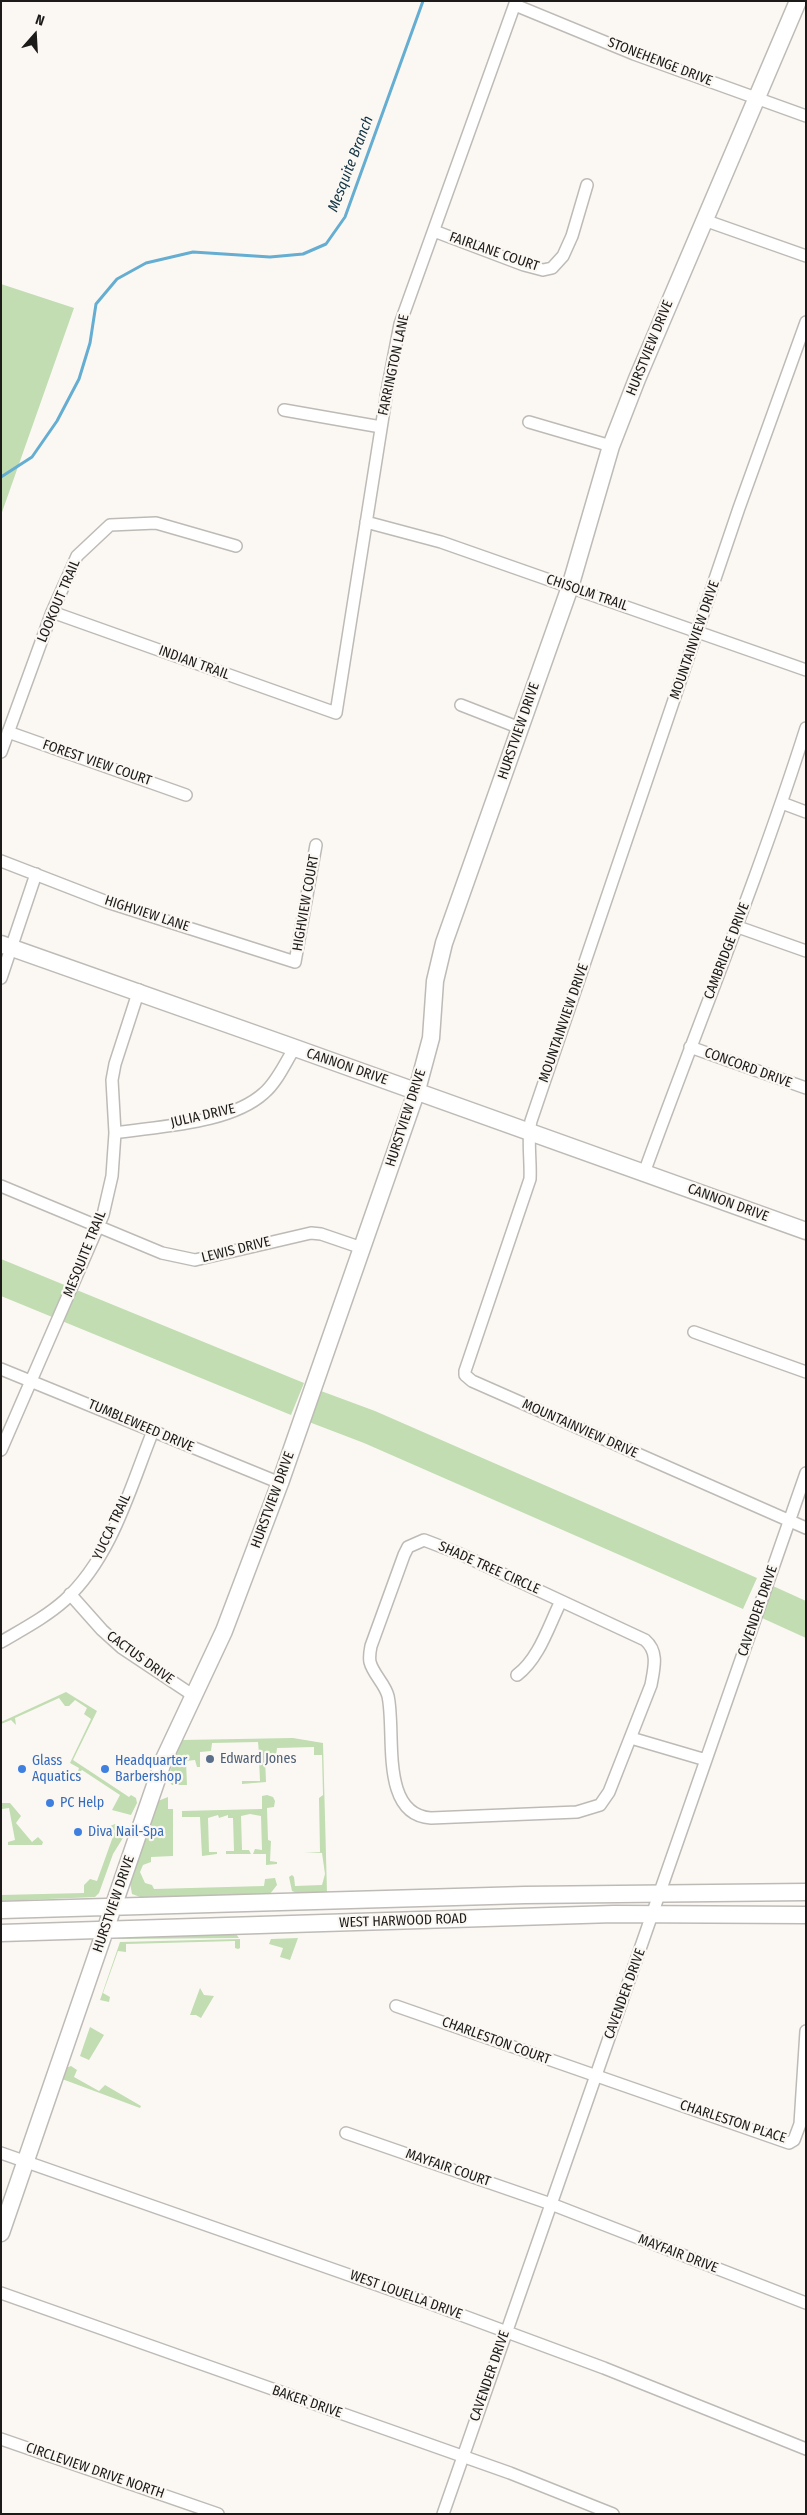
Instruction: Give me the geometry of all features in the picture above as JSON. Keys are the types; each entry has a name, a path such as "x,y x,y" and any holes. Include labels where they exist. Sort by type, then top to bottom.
{"street":[{"name":"HURSTVIEW DRIVE","path":"1,2232 164,1760 224,1631 280,1483 417,1090 431,1038 436,981 442,951 570,587 611,446 637,379 798,1"},
{"name":"STONEHENGE DRIVE","path":"516,3 634,54 806,116"},
{"name":"FARRINGTON LANE","path":"336,713 381,427 400,324 516,3"},
{"name":"FAIRLANE COURT","path":"434,231 524,265 543,270 552,268 562,256 572,236 587,185"},
{"path":"704,220 806,256"},
{"name":"MOUNTAINVIEW DRIVE","path":"806,322 739,508 528,1132 531,1146 530,1179 466,1375 472,1382 806,1528"},
{"path":"284,410 381,427"},
{"path":"529,422 611,446"},
{"name":"CHISOLM TRAIL","path":"366,522 441,542 806,670"},
{"name":"LOOKOUT TRAIL","path":"1,752 52,612 77,556 110,525 156,523 236,546"},
{"name":"INDIAN TRAIL","path":"52,612 336,713"},
{"path":"461,705 520,728"},
{"name":"CAMBRIDGE DRIVE","path":"644,1173 690,1047 738,927 782,803 806,728"},
{"name":"FOREST VIEW COURT","path":"8,732 186,795"},
{"path":"782,803 806,812"},
{"name":"HIGHVIEW COURT","path":"295,962 316,845"},
{"name":"HIGHVIEW LANE","path":"1,861 107,902 295,962"},
{"path":"1,978 6,946 36,874"},
{"path":"738,927 806,951"},
{"name":"CANNON DRIVE","path":"6,946 139,990 294,1049 417,1090 528,1132 806,1230"},
{"name":"MESQUITE TRAIL","path":"1,1450 103,1215 112,1176 115,1133 112,1080 115,1064 139,990"},
{"name":"CONCORD DRIVE","path":"690,1047 806,1088"},
{"name":"JULIA DRIVE","path":"115,1133 204,1119 244,1106 263,1094 271,1086 294,1049"},
{"name":"LEWIS DRIVE","path":"1,1186 162,1253 195,1260 311,1233 321,1234 362,1248"},
{"path":"694,1332 806,1372"},
{"name":"TUMBLEWEED DRIVE","path":"1,1369 33,1380 280,1483"},
{"name":"YUCCA TRAIL","path":"1,1642 37,1621 70,1594 94,1565 111,1534 153,1431"},
{"name":"CAVENDER DRIVE","path":"443,2514 661,1894 806,1473"},
{"name":"SHADE TREE CIRCLE","path":"424,1540 458,1553 561,1600 645,1640 654,1651 655,1667 651,1685 609,1792 595,1808 577,1812 426,1818 410,1812 401,1800 394,1775 388,1698 370,1662 370,1646 408,1547 424,1540"},
{"name":"CACTUS DRIVE","path":"70,1594 102,1630 122,1648 194,1696"},
{"path":"517,1676 535,1654 561,1600"},
{"path":"631,1738 706,1760"},
{"name":"WEST HARWOOD ROAD","path":"1,1910 524,1895 806,1892"},
{"name":"WEST HARWOOD ROAD","path":"1,1933 653,1914 806,1915"},
{"name":"CHARLESTON COURT","path":"396,2006 596,2077"},
{"name":"CHARLESTON PLACE","path":"596,2077 789,2143 794,2140 800,2124 806,2031"},
{"name":"MAYFAIR COURT","path":"346,2133 551,2204"},
{"name":"WEST LOUELLA DRIVE","path":"1,2153 506,2331 806,2449"},
{"name":"MAYFAIR DRIVE","path":"551,2204 806,2303"},
{"name":"BAKER DRIVE","path":"1,2293 462,2457 613,2514"},
{"name":"CIRCLEVIEW DRIVE NORTH","path":"1,2439 218,2514"}],"green space":[{"path":"1,284 74,308 1,515"},
{"path":"1,1259 304,1383 291,1415 1,1296"},
{"path":"321,1391 375,1411 757,1578 743,1609 364,1443 309,1422"},
{"path":"773,1586 806,1601 806,1638 762,1618"},
{"path":"66,1692 97,1711 73,1760 129,1797 131,1795 136,1798 137,1803 131,1815 112,1810 120,1795 82,1770 77,1774 79,1768 70,1763 91,1719 84,1714 87,1708 75,1700 69,1706 65,1706 59,1698 15,1718 16,1725 11,1720 1,1724 1,1722"},
{"path":"293,1738 323,1743 327,1893 297,1893 292,1891 289,1877 292,1875 294,1877 295,1886 322,1885 325,1874 322,1853 304,1852 320,1852 319,1798 323,1795 322,1755 314,1755 314,1747 277,1748 276,1756 265,1757 266,1782 242,1784 242,1781 260,1781 259,1759 255,1753 259,1753 258,1742 212,1743 211,1751 200,1752 200,1767 197,1767 195,1760 186,1761 187,1785 172,1785 167,1779 182,1740"},
{"path":"262,1796 273,1797 275,1801 274,1807 267,1808 268,1840 271,1841 270,1861 277,1862 277,1864 266,1865 266,1854 253,1854 255,1849 262,1850 261,1816 250,1814 241,1816 242,1850 249,1850 251,1854 226,1854 226,1851 234,1851 233,1818 228,1818 228,1815 219,1818 218,1815 208,1818 209,1852 217,1852 217,1854 202,1856 200,1817 182,1817 182,1811 262,1809"},
{"path":"168,1797 168,1809 173,1809 173,1856 151,1857 151,1862 143,1865 140,1872 145,1883 152,1885 154,1889 264,1886 265,1879 275,1878 277,1885 270,1894 140,1897 132,1894 130,1883 158,1801"},
{"path":"1,1803 10,1803 21,1816 16,1823 32,1842 38,1837 43,1842 42,1845 8,1845 8,1842 15,1840 9,1808 2,1809"},
{"path":"115,1824 123,1826 126,1833 113,1854 99,1893 95,1897 1,1901 1,1895 84,1893 84,1885 90,1879 97,1881 115,1831 108,1827"},
{"path":"236,1934 239,1938 117,1939 121,1937"},
{"path":"298,1938 290,1960 280,1957 283,1948 269,1944 271,1939"},
{"path":"240,1939 240,1948 238,1949 235,1948 235,1941 126,1944 126,1952 118,1951 103,1993 110,1997 109,2002 100,2000 120,1942"},
{"path":"200,1988 204,1995 214,1996 201,2018 196,2015 190,2015"},
{"path":"90,2027 104,2035 89,2060 80,2056"},
{"path":"71,2066 77,2070 74,2077 99,2091 105,2085 141,2106 140,2108 62,2079 66,2068"}],"waterway":[{"name":"Mesquite Branch","path":"1,477 32,457 57,421 79,379 90,343 96,304 117,279 146,263 193,252 270,257 303,254 326,244 345,217 423,1"}],"place":[{"name":"Edward Jones","path":"210,1759"},
{"name":"Glass Aquatics","path":"22,1769"},
{"name":"Headquarter Barbershop","path":"105,1769"},
{"name":"PC Help","path":"50,1803"},
{"name":"Diva Nail-Spa","path":"78,1832"}]}
